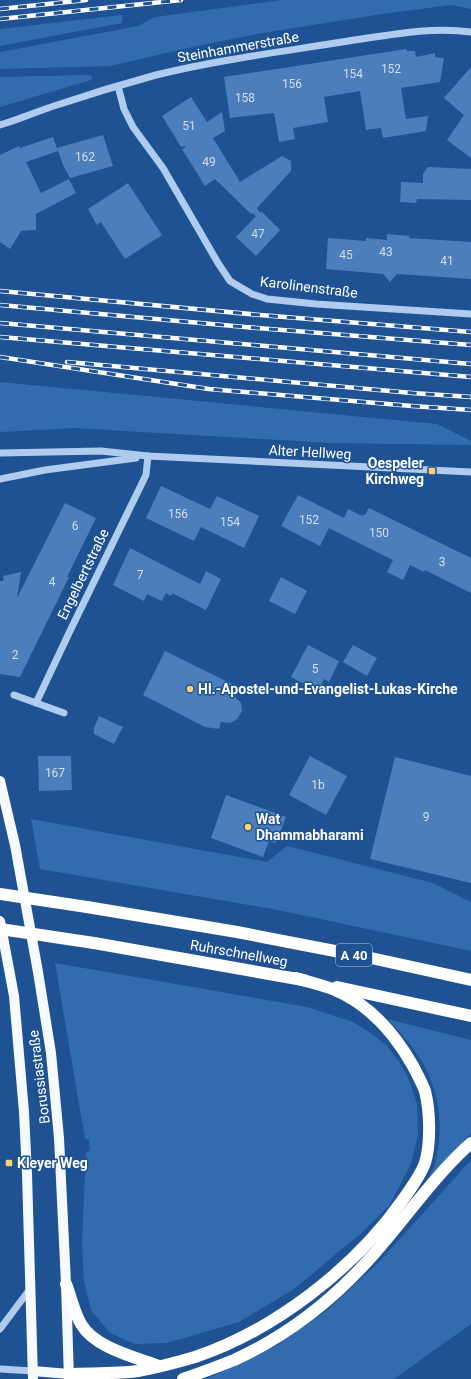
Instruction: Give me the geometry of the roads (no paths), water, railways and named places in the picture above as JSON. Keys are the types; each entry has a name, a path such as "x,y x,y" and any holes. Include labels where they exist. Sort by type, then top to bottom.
{"highway":[{"name":"Ruhrschnellweg","path":"0,894 238,932 371,958 471,980"},
{"name":"Ruhrschnellweg","path":"0,929 94,943 296,978 471,1016"},
{"path":"69,1376 138,1371 159,1366 195,1356 255,1330 315,1290 342,1267 388,1221 416,1181 425,1163 429,1136 428,1112 424,1091 416,1072 397,1042 385,1027 359,1003 336,991 296,978"},
{"path":"182,1379 234,1359 265,1344 325,1302 352,1278 374,1254 445,1168 471,1143"},
{"path":"66,1284 80,1323 90,1335 101,1343 116,1350 159,1366"}],"main road":[{"name":"Borussiastraße","path":"0,781 15,846 51,1053 59,1138 69,1376"},
{"name":"Borussiastraße","path":"0,921 14,996 24,1112 33,1375"},
{"path":"33,1375 69,1376"}],"street":[{"name":"Steinhammerstraße","path":"0,125 56,105 118,86 156,75 197,66 274,52 423,30 451,29 471,32"},
{"name":"Karolinenstraße","path":"118,86 124,109 133,127 163,168 218,263 230,280 240,287 252,294 266,299 316,304 471,314"},
{"name":"Steinhammerstraße","path":"0,130 15,120"},
{"name":"Alter Hellweg","path":"0,453 101,451 148,456 471,472"},
{"name":"Alter Hellweg","path":"0,479 45,470 148,456"},
{"name":"Engelbertstraße","path":"36,703 68,633 146,475 148,456"},
{"path":"14,695 64,713"},
{"path":"0,1329 30,1289"},
{"path":"0,1369 33,1375"}],"railway":[{"path":"0,9 86,0"},
{"path":"0,19 181,0"},
{"path":"0,291 260,315 471,332"},
{"path":"0,305 471,345"},
{"path":"0,323 471,364"},
{"path":"0,337 471,377"},
{"path":"0,357 209,389 471,410"},
{"path":"67,362 471,397"}],"place":[{"name":"Oespeler Kirchweg","path":"432,471"},
{"name":"Hl.-Apostel-und-Evangelist-Lukas-Kirche","path":"190,689"},
{"name":"Wat Dhammabharami","path":"248,827"},
{"name":"Kleyer Weg","path":"9,1163"}]}
